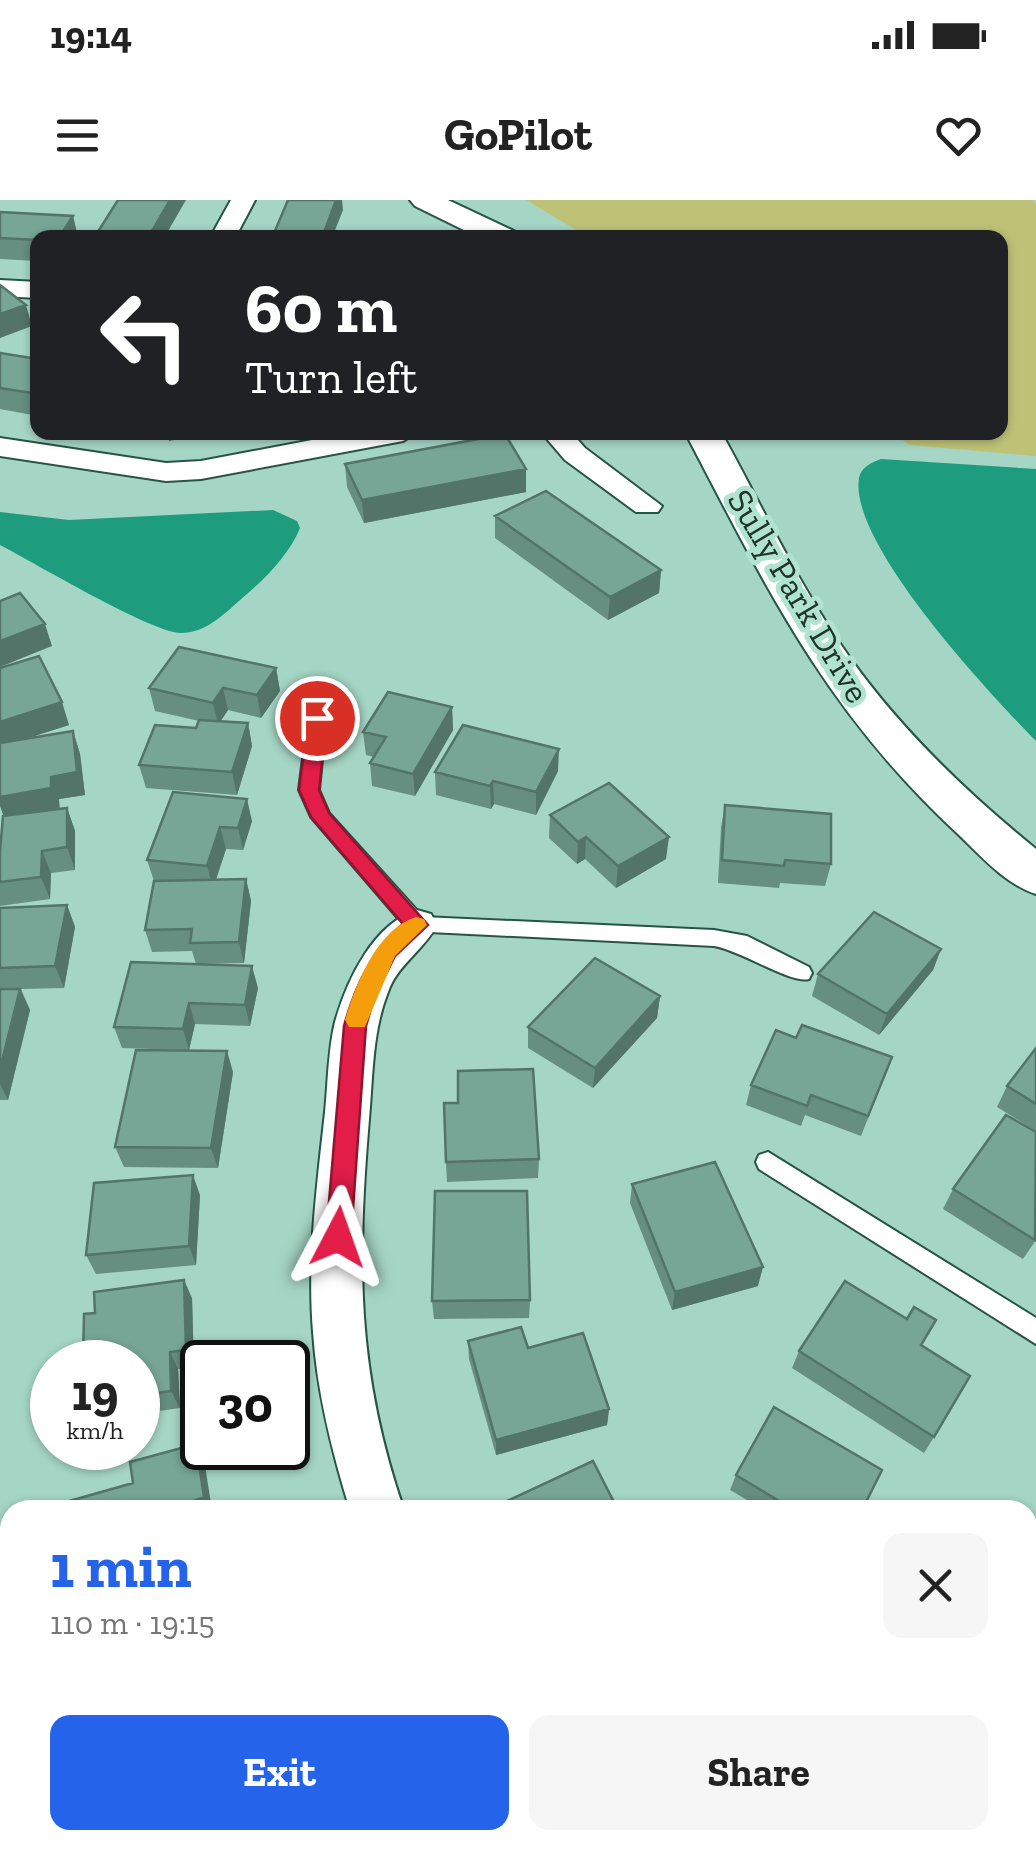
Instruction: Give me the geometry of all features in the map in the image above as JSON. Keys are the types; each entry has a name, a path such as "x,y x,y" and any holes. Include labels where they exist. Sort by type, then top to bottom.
{"street":[{"path":"226,230 243,200"},
{"path":"425,200 488,230"},
{"path":"0,288 30,290"},
{"path":"0,447 166,472 201,470 360,440"},
{"path":"562,440 575,454 647,506"},
{"name":"Sully Park Drive","path":"707,440 821,647 856,696 897,747 976,826 1036,876"},
{"path":"374,1500 360,1461 338,1335 335,1272 355,1026 363,998 387,951 417,925"}],"lane":[{"path":"317,718 309,790 321,817 417,925 714,938 740,942 801,973"},
{"path":"768,1162 1036,1332"}],"shaded area":[{"path":"526,200 1032,200 1036,203 1036,456 910,445 902,440 1008,440 1008,230 576,230"},
{"path":"881,459 1036,469 1036,741 927,617 876,540 862,506 859,478 864,468"},
{"path":"273,510 297,521 300,528 290,546 262,580 225,613 191,632 166,630 145,622 0,545 0,512 69,520"}],"building":[{"path":"118,200 170,200 153,230 99,230"},
{"path":"288,200 336,200 325,230 275,230"},
{"path":"0,212 73,216 64,230 30,230 30,240 0,238"},
{"path":"0,285 26,305 0,314"},
{"path":"0,353 30,358 30,393 0,388"},
{"path":"473,440 509,440 526,469 362,500 345,464"},
{"path":"546,491 661,570 610,597 495,516"},
{"path":"20,593 45,624 0,641 0,601"},
{"path":"179,647 276,668 257,695 223,688 213,703 149,688"},
{"path":"39,656 62,702 0,722 0,668"},
{"path":"388,692 452,707 413,774 370,763 386,737 363,732"},
{"path":"199,720 248,723 232,772 139,765 155,725 196,728"},
{"path":"463,725 559,749 536,792 493,781 490,786 435,772"},
{"path":"73,731 77,772 51,777 51,788 0,797 0,743"},
{"path":"609,783 669,837 618,866 586,837 578,842 550,815"},
{"path":"173,792 247,799 238,828 220,827 207,866 147,860"},
{"path":"725,805 831,814 831,864 785,860 784,866 722,860"},
{"path":"67,808 67,847 42,851 41,877 0,882 3,816"},
{"path":"246,879 239,942 190,943 192,929 145,930 154,881"},
{"path":"67,905 55,966 0,968 0,908"},
{"path":"874,912 941,949 887,1014 818,974"},
{"path":"595,958 660,996 595,1068 528,1027"},
{"path":"131,962 252,966 245,1005 189,1003 183,1029 114,1027"},
{"path":"0,989 20,989 0,1069"},
{"path":"802,1025 892,1057 868,1116 811,1095 807,1106 751,1085 776,1030 796,1038"},
{"path":"1036,1048 1036,1104 1007,1086"},
{"path":"136,1050 227,1051 211,1148 115,1147"},
{"path":"533,1069 539,1159 446,1162 444,1103 458,1103 458,1071"},
{"path":"1006,1115 1036,1132 1035,1240 953,1189"},
{"path":"715,1162 763,1267 675,1292 632,1184"},
{"path":"193,1175 189,1246 86,1255 94,1183"},
{"path":"435,1191 527,1191 530,1300 432,1301"},
{"path":"184,1280 186,1340 180,1340 180,1351 170,1352 171,1391 160,1393 160,1340 83,1340 84,1314 95,1313 94,1292"},
{"path":"845,1281 907,1319 914,1307 936,1320 921,1345 970,1376 934,1437 799,1351"},
{"path":"521,1327 528,1348 583,1333 609,1409 496,1440 468,1341"},
{"path":"774,1407 882,1470 867,1500 777,1500 736,1475"},
{"path":"180,1448 180,1470 200,1470 204,1497 73,1500 133,1483 131,1470 160,1470 160,1454"},
{"path":"593,1461 613,1500 509,1500"}],"slow traffic":[{"path":"357,1020 363,998 387,951 416,925"}],"route":[{"path":"317,718 309,790 321,817 417,925 387,951 363,998 355,1026 338,1237"}]}
